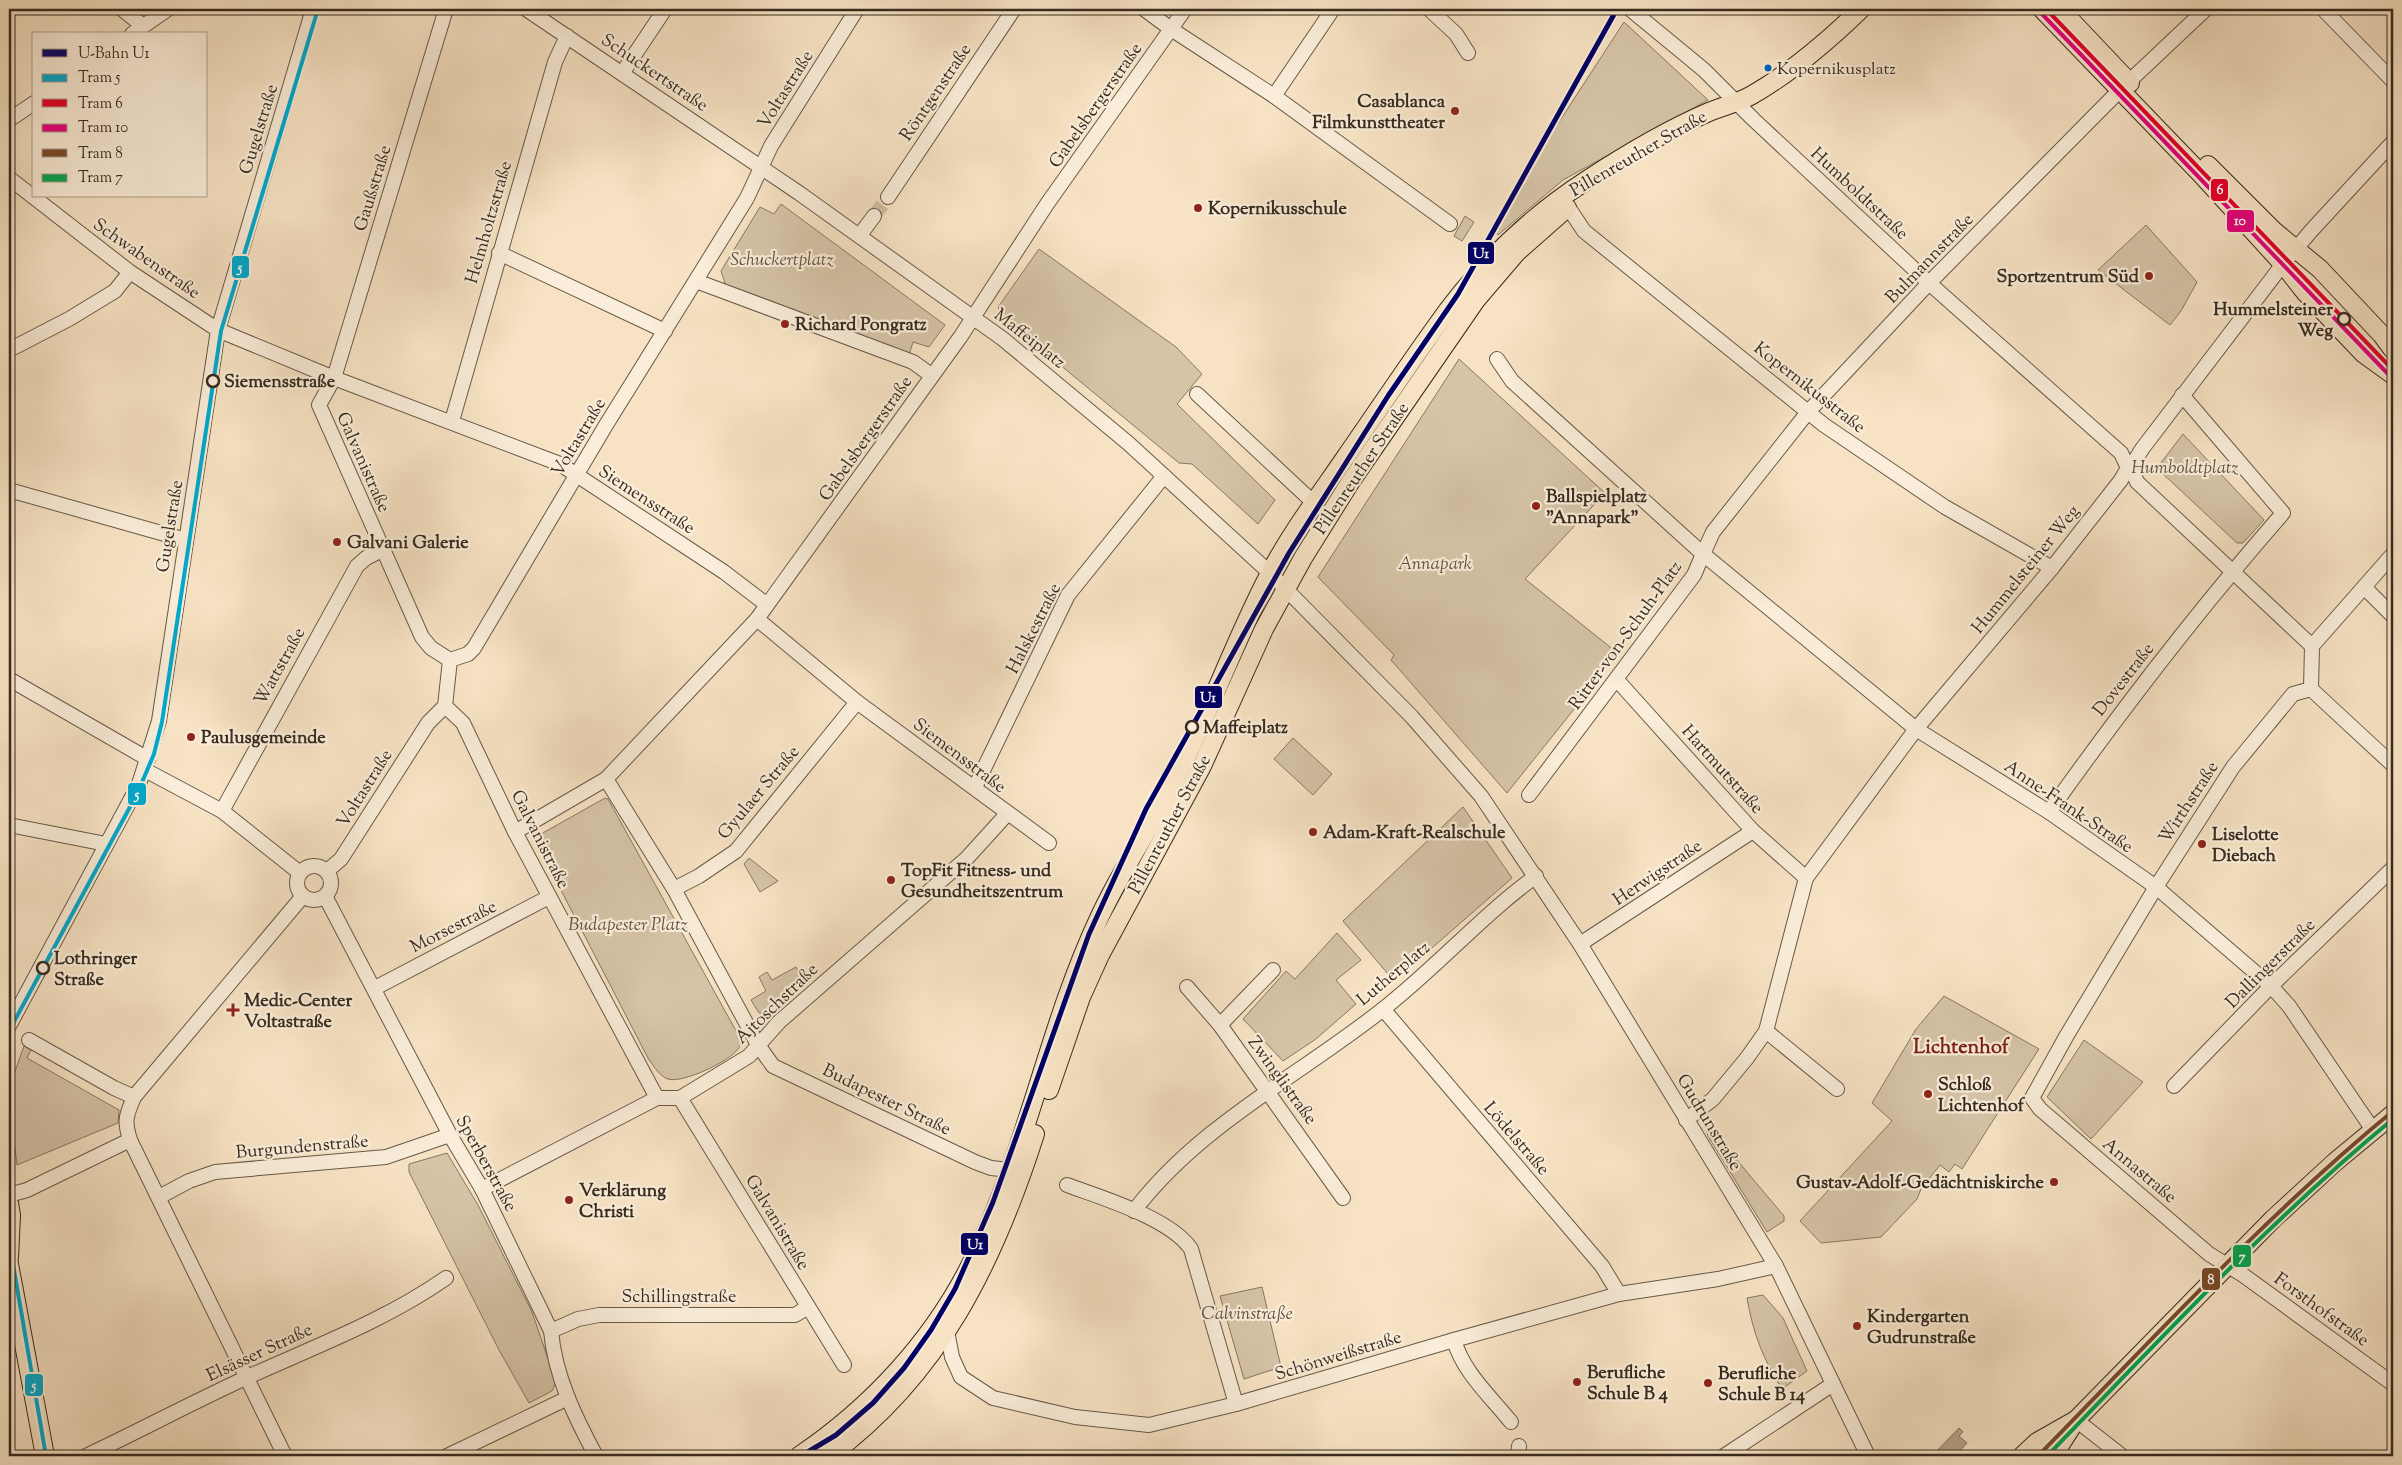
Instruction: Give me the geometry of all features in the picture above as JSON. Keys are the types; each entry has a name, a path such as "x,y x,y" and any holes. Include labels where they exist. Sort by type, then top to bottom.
{"main road":[{"name":"Pillenreuther Straße","path":"799,1456 860,1408 893,1375 923,1340 970,1266 992,1219 1010,1170 1065,1002 1092,932 1113,888 1174,782 1270,572 1314,503 1438,324 1469,283 1507,243 1551,206 1599,172 1711,111 1737,103 1765,87 1801,61 1861,9"},
{"path":"2042,9 2254,212 2325,274 2382,335 2393,350"},
{"path":"2060,9 2188,161 2283,264 2305,292 2364,354 2393,375"},
{"name":"Pillenreuther Straße","path":"830,1456 866,1425 897,1394 947,1331 984,1269 1006,1218 1065,1041 1100,955 1202,766 1258,642 1286,587 1346,489 1476,300 1517,252 1568,207 1621,172 1719,120 1737,103"},
{"path":"2053,1456 2076,1420 2273,1220 2373,1130 2392,1117"},
{"path":"9,1203 11,1215 9,1258"},
{"path":"9,1264 45,1456"},
{"path":"2022,1456 2037,1442 2076,1420"}],"street":[{"path":"122,9 138,30 168,9"},
{"name":"Gugelstraße","path":"9,1026 146,765 159,721 218,330 313,9"},
{"name":"Gaußstraße","path":"334,378 446,9"},
{"name":"Schuckertstraße","path":"526,9 623,72 762,167"},
{"path":"623,72 665,9"},
{"name":"Voltastraße","path":"450,660 468,654 474,648 576,475 746,198 771,146 857,9"},
{"name":"Röntgenstraße","path":"888,197 1014,9"},
{"path":"1144,9 1171,29 1274,96 1450,224"},
{"name":"Gabelsbergerstraße","path":"515,832 606,779 757,619 974,317 1005,265 1185,9"},
{"path":"1274,96 1332,9"},
{"path":"1429,9 1456,34 1468,53"},
{"name":"Humboldtstraße","path":"1630,9 1704,70 1929,283 2121,454 2130,468"},
{"name":"Bulmannstraße","path":"1703,554 1713,532 1808,412 1929,283 2124,86 2206,9"},
{"path":"2323,9 2393,81"},
{"name":"Helmholtzstraße","path":"452,421 555,62 567,36"},
{"path":"9,120 32,104"},
{"name":"Hummelsteiner Weg","path":"1686,1120 1713,1099 1747,1058 1766,1031 1806,878 1916,730 2052,568 2121,480 2182,395 2283,264 2393,142"},
{"path":"762,167 974,317"},
{"name":"Schwabenstraße","path":"9,178 32,196"},
{"name":"Schwabenstraße","path":"35,198 130,272 218,330"},
{"name":"Kopernikusstraße","path":"1568,207 1584,231 1808,412 1946,507 2052,568"},
{"path":"860,236 874,216"},
{"path":"499,253 665,331"},
{"path":"9,350 69,319 115,290 130,272"},
{"path":"696,281 913,362 931,375"},
{"name":"Maffeiplatz","path":"974,317 1070,393 1286,587"},
{"name":"Siemensstraße","path":"218,330 334,378 452,421 560,464 724,572 767,605"},
{"name":"Ritter-von-Schuh-Platz","path":"1497,359 1512,381 1703,554 1694,575 1530,796"},
{"name":"Galvanistraße","path":"334,378 319,405 422,637 431,648 450,660"},
{"path":"1197,394 1314,503"},
{"path":"2182,395 2283,513 2232,572"},
{"path":"2130,468 2137,482 2312,646"},
{"name":"Halskestraße","path":"975,787 1068,595 1164,476"},
{"path":"9,490 186,540"},
{"name":"Wattstraße","path":"222,811 357,566 366,558 382,550"},
{"name":"Anne-Frank-Straße","path":"1703,554 1916,730 2049,812 2156,887 2271,986 2289,1006 2373,1130"},
{"path":"2393,554 2312,646 2311,689 2393,765"},
{"name":"Dovestraße","path":"2049,812 2109,727 2232,572"},
{"name":"Gudrunstraße","path":"1286,587 1433,739 1498,820 1536,876 1580,944 1776,1266 1868,1456"},
{"path":"2364,587 2393,616"},
{"name":"Siemensstraße","path":"757,619 857,702 1049,843"},
{"path":"445,706 450,660"},
{"path":"9,680 222,811 300,873"},
{"name":"Hartmutstraße","path":"1616,680 1753,831 1806,878"},
{"name":"Wirthstraße","path":"2032,1098 2066,1035 2232,767 2293,694 2311,689"},
{"name":"Gyulaer Straße","path":"674,889 699,876 736,851 857,702"},
{"name":"Galvanistraße","path":"445,706 463,723 515,832 657,1098"},
{"name":"Voltastraße","path":"326,871 342,859 428,723 445,706"},
{"path":"606,779 674,889 758,1045"},
{"name":"Ajtoschstraße","path":"680,1098 749,1056 779,1022 967,858 1008,814"},
{"path":"9,825 106,844"},
{"name":"Herwigstraße","path":"1580,944 1753,831"},
{"path":"310,866 318,866 326,871 331,879 330,889 326,896 312,900 303,896 298,889 297,882 300,873 310,866"},
{"name":"Dallingerstraße","path":"2174,1086 2271,986 2393,868"},
{"name":"Lutherplatz","path":"1268,1092 1383,1009 1536,876"},
{"path":"285,1456 130,1140 125,1125 126,1116 134,1097 303,896"},
{"name":"Sperberstraße","path":"326,896 450,1135 482,1190 551,1331 553,1354 568,1398 578,1423 596,1456"},
{"name":"Morsestraße","path":"375,988 549,897"},
{"path":"1220,1025 1272,970"},
{"name":"Zwinglistraße","path":"1187,987 1220,1025 1343,1198"},
{"name":"Lödelstraße","path":"1383,1009 1602,1266 1619,1294"},
{"path":"1766,1031 1837,1089"},
{"path":"29,1040 114,1088 134,1097"},
{"name":"Budapester Straße","path":"758,1045 773,1066 975,1162 991,1168 1010,1170"},
{"path":"1134,1211 1155,1183 1177,1161 1268,1092"},
{"path":"482,1190 657,1098 680,1098"},
{"name":"Galvanistraße","path":"680,1098 844,1365"},
{"name":"Annastraße","path":"2032,1098 2040,1109 2209,1254 2227,1266"},
{"name":"Burgundenstraße","path":"159,1197 189,1181 214,1172 386,1157 450,1135"},
{"path":"9,1195 27,1190 130,1140"},
{"path":"1067,1185 1134,1211 1179,1234 1191,1248 1236,1404"},
{"name":"Schönweißstraße","path":"947,1331 952,1357 961,1377 993,1398 1035,1410 1075,1417 1149,1425 1236,1404 1619,1294 1718,1279 1776,1266"},
{"name":"Forsthofstraße","path":"2227,1266 2243,1275 2393,1384"},
{"name":"Elsässer Straße","path":"86,1456 247,1378 340,1336 420,1296 446,1278"},
{"name":"Schillingstraße","path":"551,1331 578,1319 599,1315 795,1315 808,1308"},
{"path":"1454,1340 1459,1357 1468,1370 1511,1422"},
{"path":"1724,1456 1833,1384"},
{"path":"447,1456 568,1398"},
{"path":"2076,1420 2122,1456"}],"green space":[{"path":"1624,22 1708,100 1563,180 1498,235 1492,225"},
{"name":"Schuckertplatz","path":"781,204 945,325 929,347 913,342 909,355 726,286 721,271 760,207 774,214"},
{"path":"1465,216 1474,222 1462,241 1454,236"},
{"name":"Sportzentrum Süd","path":"2146,225 2197,282 2181,311 2170,325 2098,270"},
{"path":"1039,249 1176,347 1202,374 1177,404 1275,500 1258,524 1192,464 1179,463 1002,317 998,307"},
{"name":"Annapark","path":"1459,359 1605,493 1525,579 1615,651 1603,673 1507,793 1391,660 1394,655 1318,577"},
{"name":"Humboldtplatz","path":"2183,434 2264,520 2243,543 2237,543 2162,473 2160,464"},
{"path":"1293,738 1332,774 1313,795 1274,759"},
{"name":"Budapester Platz","path":"605,798 608,799 740,1038 739,1048 733,1054 716,1065 694,1075 675,1080 665,1078 649,1060 536,842 536,839 541,834"},
{"path":"1463,807 1512,878 1394,981 1343,921"},
{"path":"749,858 778,881 760,892 744,864"},
{"path":"1337,933 1361,960 1336,980 1356,1004 1316,1039 1283,1061 1243,1019 1286,971 1295,979"},
{"path":"796,967 803,980 765,1013 759,1013 751,1000 766,991 759,977 767,972 772,980"},
{"path":"1944,996 2039,1049 1962,1169 1955,1164 1949,1172 1940,1165 1921,1189 1917,1199 1881,1237 1821,1243 1800,1221 1892,1121 1872,1103 1916,1029"},
{"path":"2084,1040 2143,1082 2091,1139 2047,1097"},
{"path":"24,1046 31,1050 27,1058 119,1110 118,1123 17,1165 10,1108 13,1077"},
{"path":"1704,1121 1784,1216 1784,1221 1767,1232 1708,1136"},
{"path":"447,1153 478,1205 532,1312 556,1382 552,1391 529,1403 499,1350 409,1172 409,1164"},
{"name":"Calvinstraße","path":"1262,1287 1281,1367 1244,1379 1220,1296"},
{"path":"1763,1295 1783,1318 1807,1371 1782,1389 1769,1367 1749,1311 1747,1298"}],"shaded area":[{"path":"1959,1428 1963,1432 1959,1436 1967,1443 1955,1456 1937,1456 1934,1454"}],"tunnel":[{"path":"874,216 888,197"}],"metro line":[{"name":"U1","path":"801,1456 836,1435 873,1403 904,1368 931,1330 955,1289 993,1202 1089,934 1146,809 1289,553 1388,396 1458,294 1617,9"}],"tram line":[{"name":"5","path":"9,1031 137,794 154,754 162,722 221,331 318,9"},
{"name":"6","path":"2046,9 2393,370"},
{"name":"10","path":"2041,13 2388,374"},
{"name":"8","path":"2038,1456 2255,1235 2346,1151 2393,1111"},
{"name":"7","path":"2047,1456 2259,1240 2347,1158 2393,1119"},
{"name":"5","path":"9,1241 46,1456"}],"place":[{"name":"Kopernikusplatz","path":"1768,68"},
{"name":"Casablanca Filmkunsttheater","path":"1455,111"},
{"name":"Kopernikusschule","path":"1198,208"},
{"name":"Sportzentrum Süd","path":"2149,276"},
{"name":"Hummelsteiner Weg","path":"2344,319"},
{"name":"Richard Pongratz","path":"785,324"},
{"name":"Siemensstraße","path":"213,381"},
{"name":"Ballspielplatz \"Annapark\"","path":"1536,506"},
{"name":"Galvani Galerie","path":"337,542"},
{"name":"Maffeiplatz","path":"1192,727"},
{"name":"Paulusgemeinde","path":"191,737"},
{"name":"Adam-Kraft-Realschule","path":"1313,832"},
{"name":"Liselotte Diebach","path":"2202,844"},
{"name":"TopFit Fitness- und Gesundheitszentrum","path":"891,880"},
{"name":"Lothringer Straße","path":"43,968"},
{"name":"Medic-Center Voltastraße","path":"233,1010"},
{"name":"Schloß Lichtenhof","path":"1928,1094"},
{"name":"Gustav-Adolf-Gedächtniskirche","path":"2054,1182"},
{"name":"Verklärung Christi","path":"569,1200"},
{"name":"Kindergarten Gudrunstraße","path":"1857,1326"},
{"name":"Berufliche Schule B 4","path":"1577,1382"},
{"name":"Berufliche Schule B 14","path":"1708,1383"}],"district":[{"name":"Lichtenhof","path":"1961,1046"}]}
